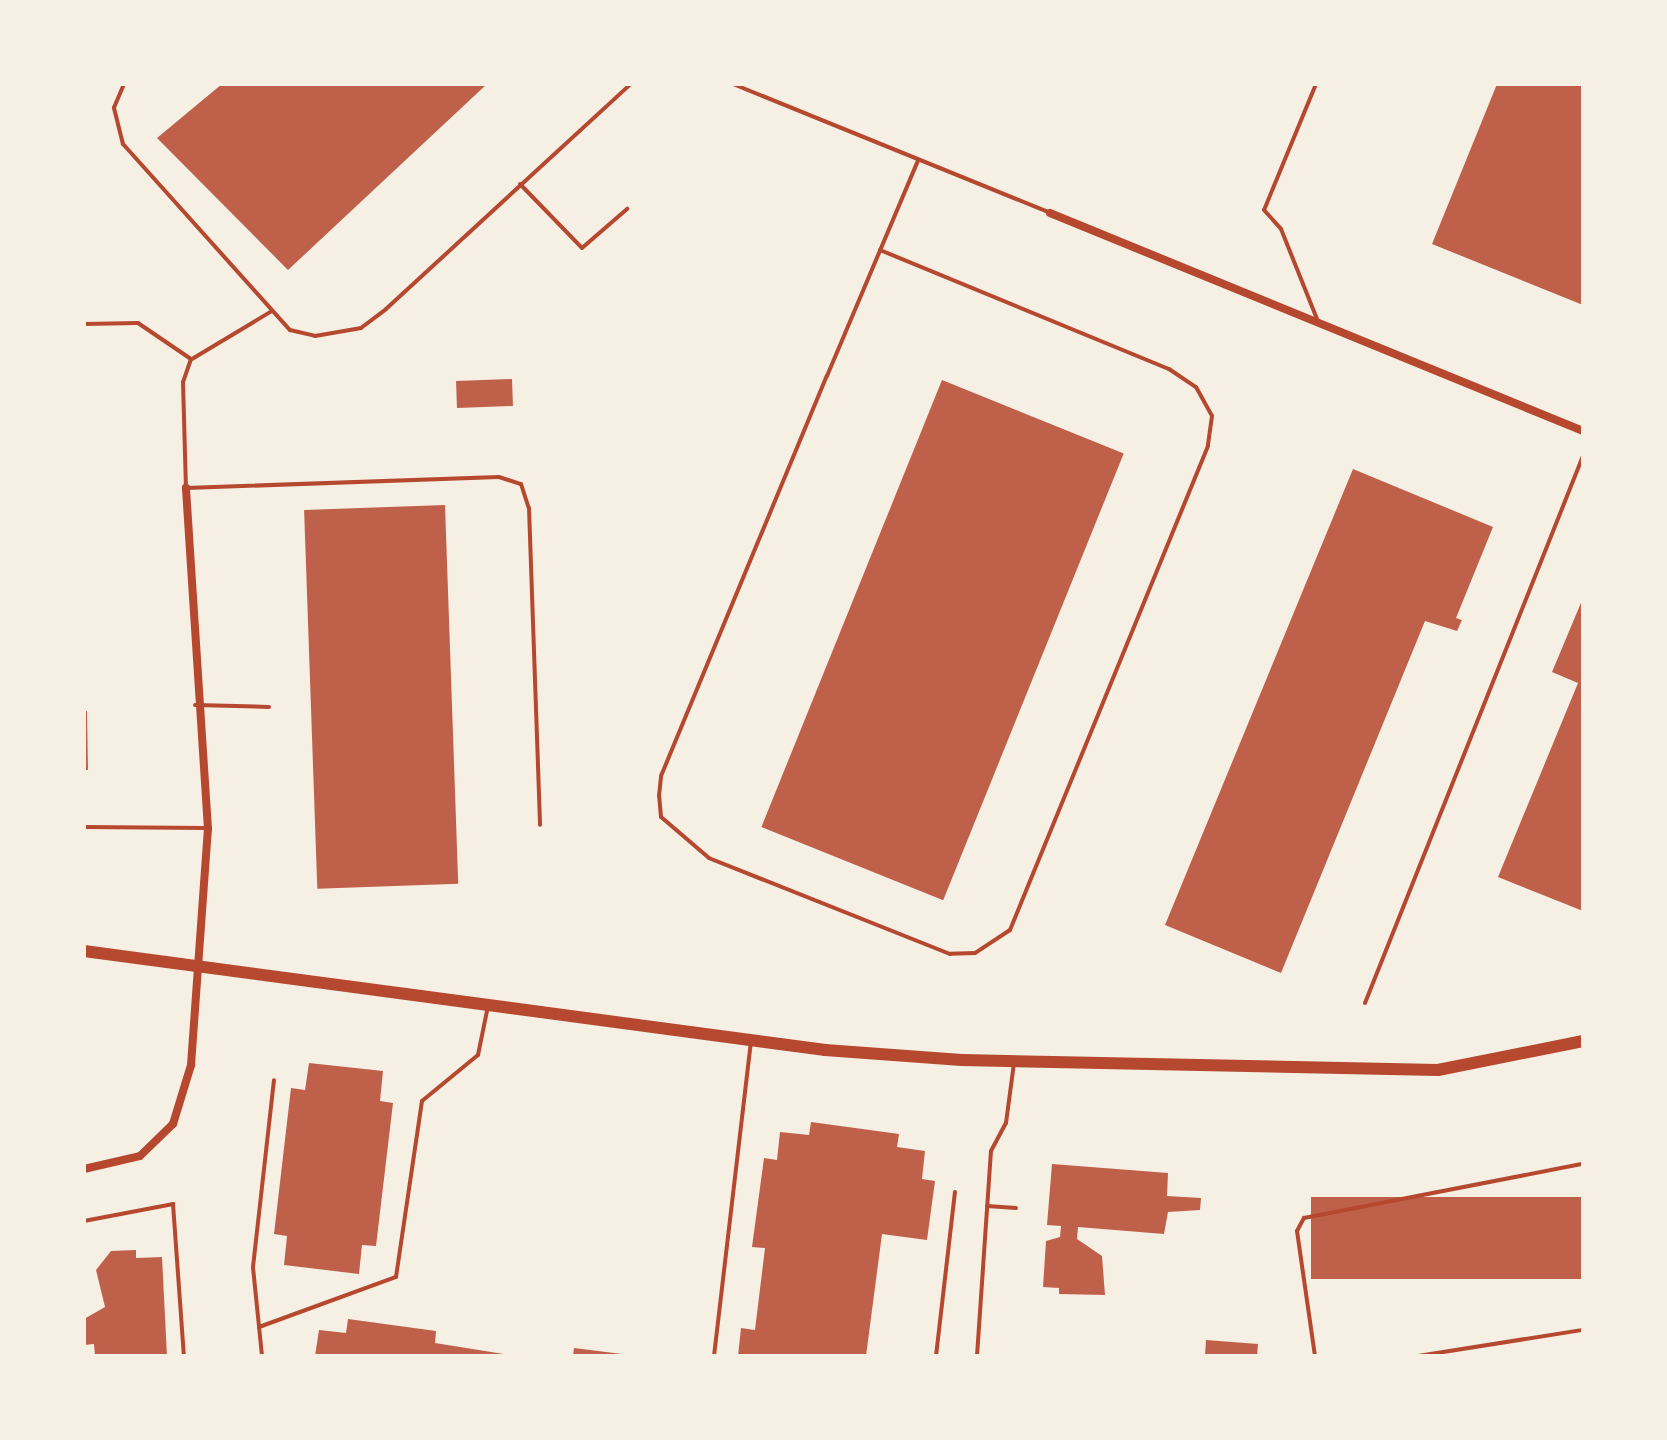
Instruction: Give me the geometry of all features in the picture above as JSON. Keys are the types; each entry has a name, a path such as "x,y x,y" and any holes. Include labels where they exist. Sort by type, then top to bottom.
{"main road":[{"path":"84,951 751,1039 1014,1061 1300,1073 1438,1070 1583,1041"}],"street":[{"path":"1050,213 1317,319 1583,431"},
{"path":"84,1169 140,1156 173,1124 191,1065 208,829 195,705 186,488"}],"lane":[{"path":"124,84 114,108 123,144 290,330 315,336 361,328 631,84"},
{"path":"733,84 1050,213"},
{"path":"1316,84 1264,210 1281,229 1317,319"},
{"path":"880,250 1169,369 1196,387 1212,416 1208,446 1010,930 975,953 950,954 709,858 661,817 661,776 880,250 918,161"},
{"path":"520,184 582,248 627,209"},
{"path":"272,311 191,359 183,382 186,488 499,477 521,484 529,508 540,825"},
{"path":"84,324 138,323 191,359"},
{"path":"1365,1003 1583,456"},
{"path":"195,705 269,707"},
{"path":"84,827 208,829"},
{"path":"259,1327 396,1277 422,1101 478,1055 488,1004"},
{"path":"714,1356 751,1039"},
{"path":"977,1356 991,1151 1006,1123 1014,1061"},
{"path":"262,1356 253,1267 274,1080"},
{"path":"1315,1356 1297,1231 1304,1218 1583,1164"},
{"path":"936,1356 955,1192"},
{"path":"84,1221 173,1204 184,1356"},
{"path":"987,1206 1016,1208"},
{"path":"1418,1356 1583,1330"}],"building":[{"path":"222,84 487,84 288,270 157,138"},
{"path":"1497,84 1583,84 1583,305 1432,244"},
{"path":"512,379 513,406 457,408 456,381"},
{"path":"942,380 1124,453 943,900 761,827"},
{"path":"1353,469 1493,527 1456,618 1462,620 1457,631 1425,621 1281,973 1165,925"},
{"path":"445,505 458,884 317,889 304,510"},
{"path":"1583,598 1583,911 1498,877 1578,683 1552,672"},
{"path":"87,711 88,770 84,770 84,712"},
{"path":"309,1063 383,1071 380,1101 393,1103 376,1246 362,1245 359,1274 284,1265 287,1236 274,1234 291,1088 305,1090"},
{"path":"811,1122 899,1134 897,1147 925,1151 922,1179 935,1181 927,1240 882,1234 866,1356 738,1356 741,1328 755,1330 765,1248 752,1247 764,1158 777,1160 780,1132 809,1135"},
{"path":"1052,1164 1168,1173 1167,1196 1201,1198 1200,1210 1168,1212 1164,1234 1078,1227 1077,1239 1102,1256 1105,1295 1059,1294 1059,1288 1043,1287 1046,1241 1060,1237 1061,1226 1047,1225"},
{"path":"1311,1197 1583,1197 1583,1279 1311,1279"},
{"path":"136,1250 136,1258 162,1257 167,1356 95,1356 94,1344 84,1345 84,1319 105,1307 96,1270 111,1251"},
{"path":"348,1319 436,1331 435,1343 517,1356 315,1356 319,1330 346,1333"},
{"path":"1206,1340 1258,1344 1257,1356 1205,1356"},
{"path":"574,1348 622,1354 622,1356 573,1356"}]}
